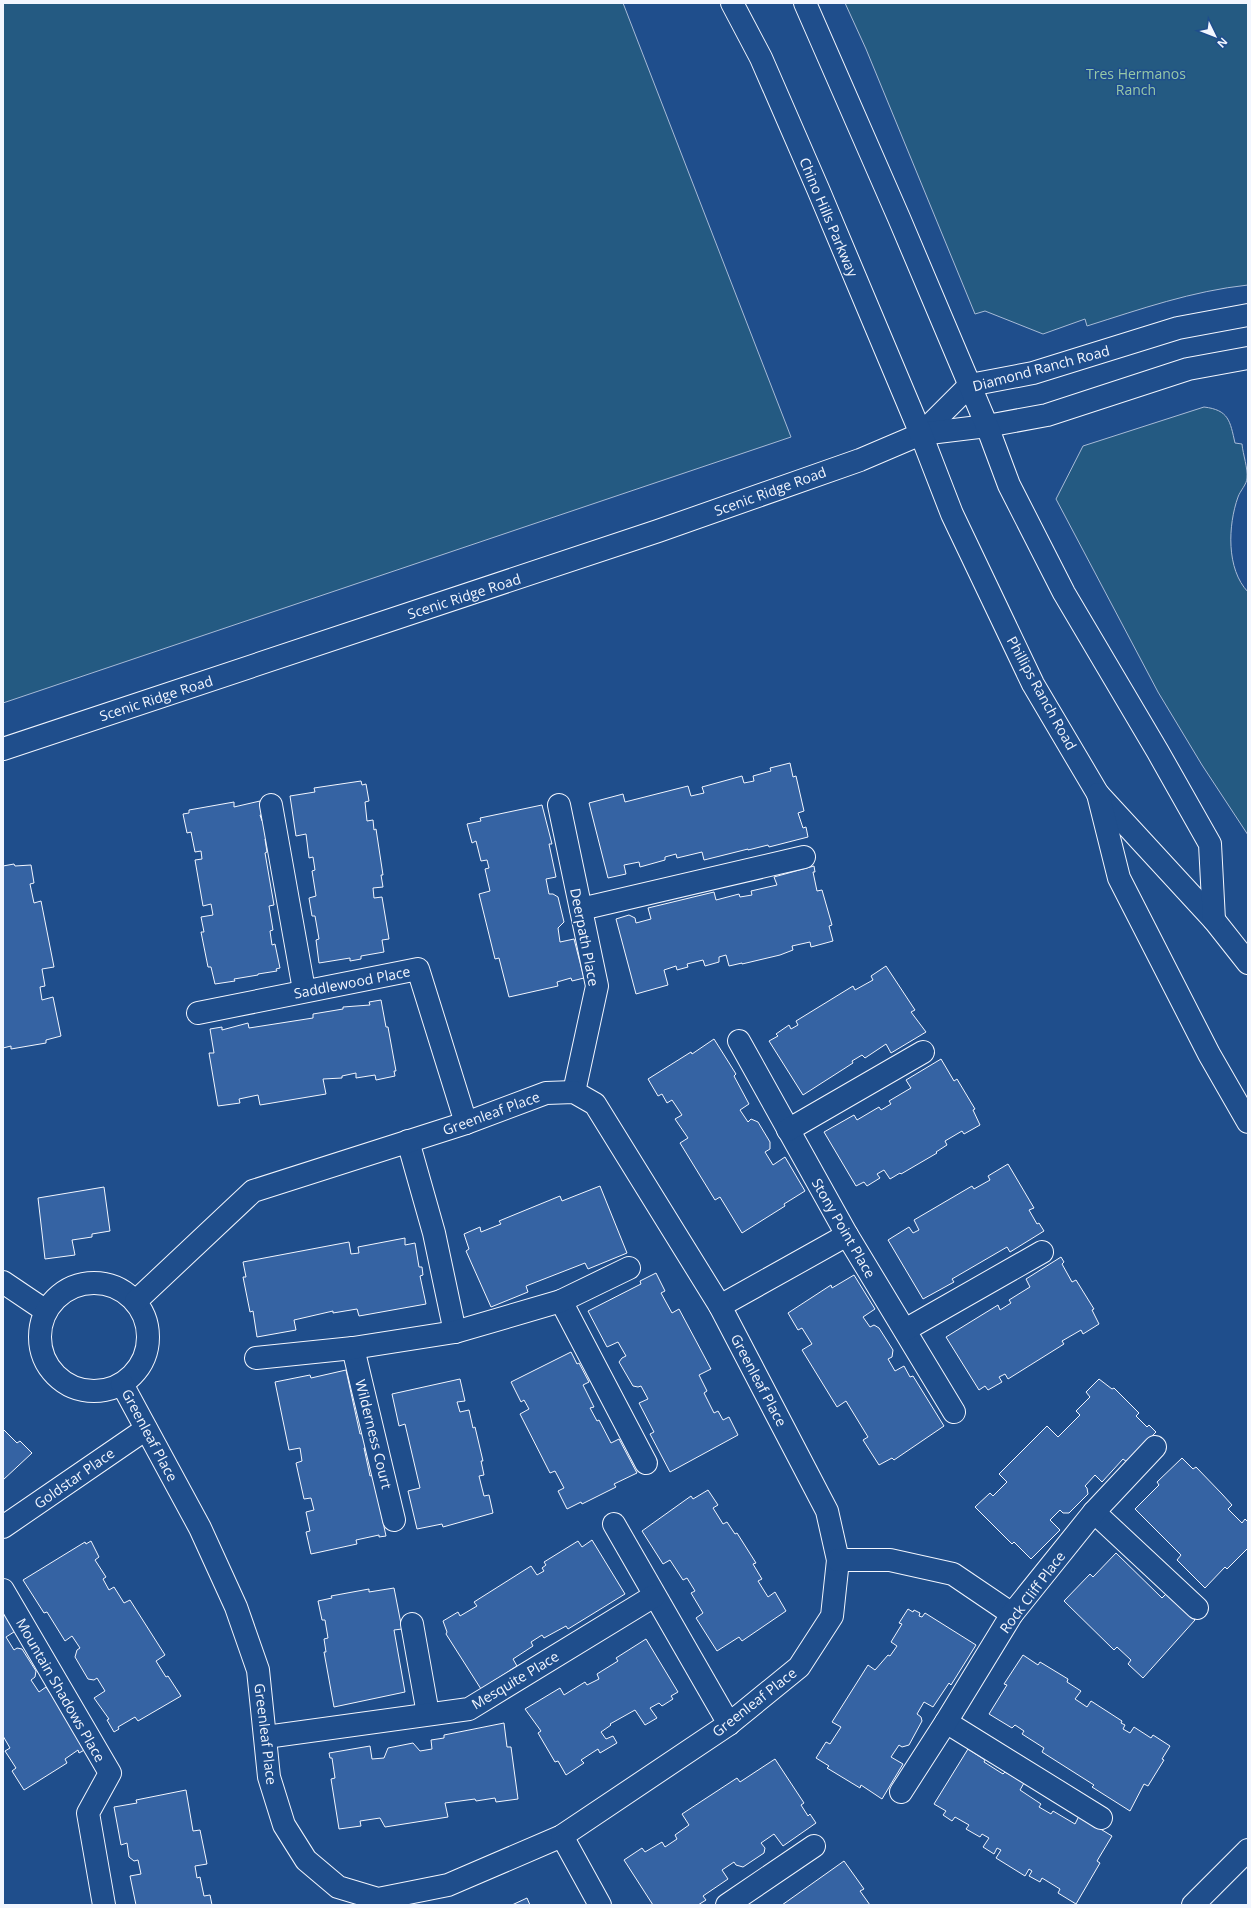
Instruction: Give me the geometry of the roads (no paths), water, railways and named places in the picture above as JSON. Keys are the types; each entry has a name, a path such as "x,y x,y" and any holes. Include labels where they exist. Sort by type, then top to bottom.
{"main road":[{"name":"Chino Hills Parkway","path":"732,3 761,58 921,434"},
{"path":"805,3 843,87 970,385 1009,485 1064,593 1154,745 1210,844 1214,920"},
{"name":"Diamond Ranch Road","path":"921,434 970,385 1033,373 1178,328 1248,315"},
{"path":"921,434 987,426 1047,415 1188,369 1248,358"},
{"name":"Scenic Ridge Road","path":"3,749 658,531 860,460 921,434"},
{"name":"Phillips Ranch Road","path":"921,434 952,514 1034,684 1098,794 1214,920 1248,963"},
{"path":"1098,794 1119,878 1209,1054 1248,1122"},
{"path":"271,805 304,990"},
{"name":"Deerpath Place","path":"559,805 597,986 574,1092"},
{"path":"581,909 804,857"},
{"name":"Saddlewood Place","path":"198,1013 304,990 418,969 466,1123"},
{"name":"Stony Point Place","path":"739,1042 847,1236 954,1412"},
{"path":"788,1130 923,1052"},
{"name":"Greenleaf Place","path":"122,1384 200,1528 236,1607 258,1670 269,1777 284,1825 306,1860 338,1887 378,1899 448,1884 562,1836 729,1724 799,1667 832,1616 838,1560 827,1511 720,1306 595,1104 574,1092 546,1093 466,1123 253,1191 136,1301"},
{"path":"408,1141 434,1233 455,1332"},
{"path":"720,1306 847,1236"},
{"path":"905,1330 1042,1252"},
{"path":"256,1358 353,1348 455,1332 562,1301 629,1268"},
{"path":"3,1282 46,1311"},
{"path":"98,1283 119,1288 136,1301 146,1322 148,1345 139,1367 122,1384 103,1391 83,1391 64,1383 49,1369 41,1350 40,1330 46,1311 59,1295 78,1285 98,1283"},
{"path":"562,1301 646,1463"},
{"name":"Wilderness Court","path":"353,1348 394,1520"},
{"name":"Goldstar Place","path":"3,1527 146,1429"},
{"name":"Rock Cliff Place","path":"901,1792 1012,1614 1094,1512 1156,1448"},
{"path":"1094,1512 1197,1608"},
{"path":"614,1524 654,1596 729,1724"},
{"path":"838,1560 890,1560 953,1574 1012,1614"},
{"name":"Mountain Shadows Place","path":"3,1590 110,1773 88,1813 104,1905"},
{"name":"Mesquite Place","path":"266,1737 469,1709 654,1596"},
{"path":"412,1624 428,1714"},
{"path":"946,1722 1101,1818"},
{"path":"562,1836 600,1905"},
{"path":"739,1902 814,1846"},
{"path":"1193,1905 1248,1850"}],"park label":[{"name":"Tres Hermanos Ranch","path":"1136,82"}]}
